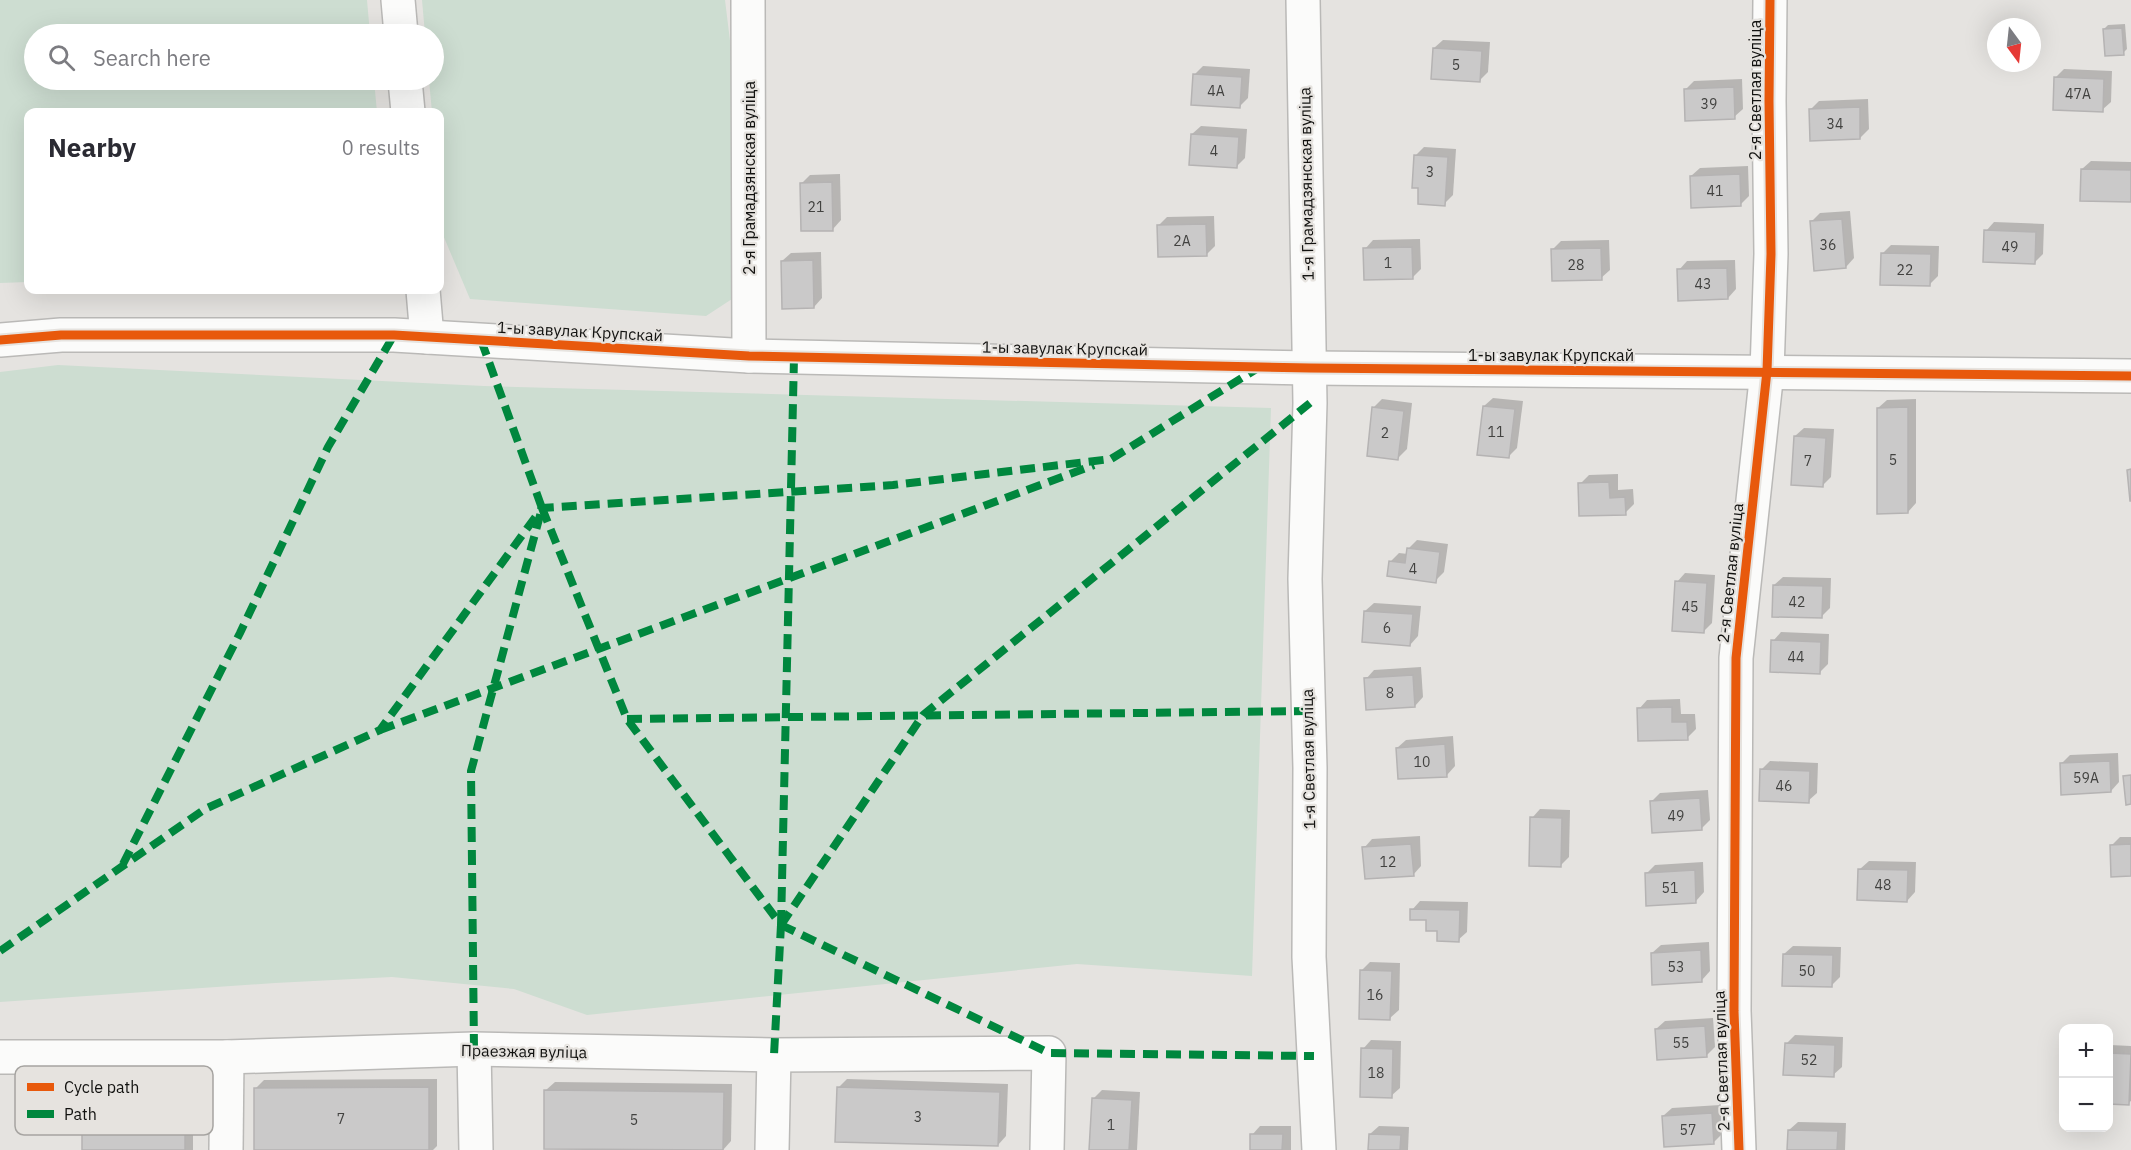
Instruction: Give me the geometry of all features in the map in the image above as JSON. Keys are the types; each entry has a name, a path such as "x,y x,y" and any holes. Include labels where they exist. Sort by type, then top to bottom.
{"street":[{"path":"398,0 400,24"},
{"name":"2-я Грамадзянская вуліца","path":"748,0 748,356"},
{"name":"1-я Грамадзянская вуліца","path":"1303,0 1310,368"},
{"name":"2-я Светлая вуліца","path":"1739,1150 1734,1011 1736,657 1767,371 1771,254 1770,0"},
{"path":"406,90 408,108"},
{"path":"423,294 427,337"},
{"name":"1-ы завулак Крупскай","path":"0,340 61,335 427,337 748,356 1310,368 2131,376"},
{"name":"1-я Светлая вуліца","path":"1310,368 1305,579 1310,768 1309,957 1319,1150"},
{"path":"474,1049 476,1150"},
{"name":"Праезжая вуліца","path":"0,1057 227,1057 474,1049 774,1055 1049,1053 1047,1150"},
{"path":"772,1150 774,1055"},
{"path":"226,1150 227,1057"}],"green space":[{"path":"0,0 367,0 369,24 24,24 24,90 375,90 377,108 24,108 24,282 0,283"},
{"path":"422,0 725,0 736,90 732,299 706,316 470,299 444,237 444,108 432,108 430,90 444,90 444,24 424,24"},
{"path":"58,365 484,386 1271,408 1252,976 1077,964 587,1015 514,989 392,977 0,1002 0,372"}],"building":[{"path":"2122,28 2124,55 2105,56 2103,29"},
{"path":"1433,48 1482,51 1480,82 1431,79"},
{"path":"1193,74 1242,77 1240,108 1191,105"},
{"path":"2054,77 2104,79 2103,112 2053,110"},
{"path":"1734,87 1735,119 1685,121 1684,89"},
{"path":"1860,107 1860,139 1810,141 1809,109"},
{"path":"1191,134 1239,137 1237,168 1189,165"},
{"path":"1414,155 1448,157 1445,206 1418,204 1418,188 1412,188"},
{"path":"2081,169 2131,170 2131,202 2080,201"},
{"path":"1740,174 1741,206 1691,208 1690,176"},
{"path":"832,182 833,231 801,231 800,183"},
{"path":"1842,219 1846,268 1814,271 1810,221"},
{"path":"1206,224 1207,256 1158,257 1157,225"},
{"path":"1984,230 2036,232 2035,264 1983,262"},
{"path":"1412,247 1413,279 1364,280 1363,248"},
{"path":"1601,248 1602,280 1552,281 1551,249"},
{"path":"1881,253 1931,254 1930,286 1880,285"},
{"path":"813,260 814,308 782,309 781,261"},
{"path":"1727,268 1728,299 1678,301 1677,269"},
{"path":"1483,406 1515,409 1509,458 1477,455"},
{"path":"1372,407 1404,411 1398,460 1367,456"},
{"path":"1908,407 1908,513 1877,514 1877,408"},
{"path":"1794,436 1826,438 1823,487 1791,485"},
{"path":"2131,469 2131,501 2130,501 2127,470"},
{"path":"1609,482 1610,498 1625,497 1626,515 1579,516 1578,483"},
{"path":"1407,548 1440,552 1436,583 1387,576 1389,561 1405,563"},
{"path":"1675,581 1707,583 1704,633 1672,631"},
{"path":"1773,585 1823,586 1822,618 1772,617"},
{"path":"1364,611 1413,614 1410,646 1362,642"},
{"path":"1771,640 1821,642 1820,674 1770,672"},
{"path":"1413,675 1415,707 1366,710 1364,678"},
{"path":"1672,707 1672,722 1687,722 1688,740 1638,741 1637,708"},
{"path":"1445,744 1447,777 1398,779 1396,748"},
{"path":"2110,761 2111,792 2061,795 2060,763"},
{"path":"1760,769 1810,771 1809,803 1759,801"},
{"path":"2131,775 2131,804 2126,805 2123,776"},
{"path":"1700,798 1702,830 1652,833 1650,801"},
{"path":"1530,817 1562,818 1561,867 1529,866"},
{"path":"1411,844 1414,876 1365,879 1362,847"},
{"path":"2131,844 2131,876 2111,877 2110,845"},
{"path":"1858,869 1908,870 1907,902 1857,900"},
{"path":"1695,870 1696,903 1646,906 1645,873"},
{"path":"1410,909 1460,910 1459,942 1437,941 1437,931 1426,931 1426,920 1410,920"},
{"path":"1701,950 1702,982 1652,985 1651,953"},
{"path":"1783,954 1833,955 1832,987 1782,986"},
{"path":"1360,970 1392,971 1390,1020 1359,1019"},
{"path":"1705,1026 1707,1057 1657,1060 1655,1029"},
{"path":"1785,1043 1835,1045 1834,1077 1783,1075"},
{"path":"1361,1048 1393,1049 1392,1098 1360,1097"},
{"path":"2113,1053 2131,1054 2129,1105 2113,1104"},
{"path":"429,1087 429,1150 254,1150 254,1088"},
{"path":"837,1087 1000,1092 998,1146 835,1142"},
{"path":"544,1090 724,1092 723,1150 544,1149"},
{"path":"1092,1098 1132,1100 1129,1150 1089,1150"},
{"path":"1712,1113 1714,1144 1664,1147 1662,1116"},
{"path":"1788,1130 1838,1131 1837,1150 1787,1150"},
{"path":"1250,1134 1283,1134 1282,1150 1250,1150"},
{"path":"1369,1134 1401,1135 1400,1150 1368,1150"},
{"path":"82,1135 185,1135 185,1150 82,1150"}],"marked path":[{"path":"123,864 240,633 328,447 394,335"},
{"path":"474,1049 471,771 542,508 481,340"},
{"path":"781,925 794,357"},
{"path":"0,951 205,809 380,730 542,508 893,485 1111,459 1258,368"},
{"path":"781,925 923,715 1310,403"},
{"path":"380,730 1094,465"},
{"path":"542,508 627,719 781,925 774,1055"},
{"path":"627,719 1308,711"},
{"path":"781,925 1049,1053 1314,1056"}],"cycle path":[{"path":"1739,1150 1734,1011 1736,658 1767,371 1771,254 1770,0"},
{"path":"0,340 61,335 394,335 749,356 1310,368 2131,376"}]}
